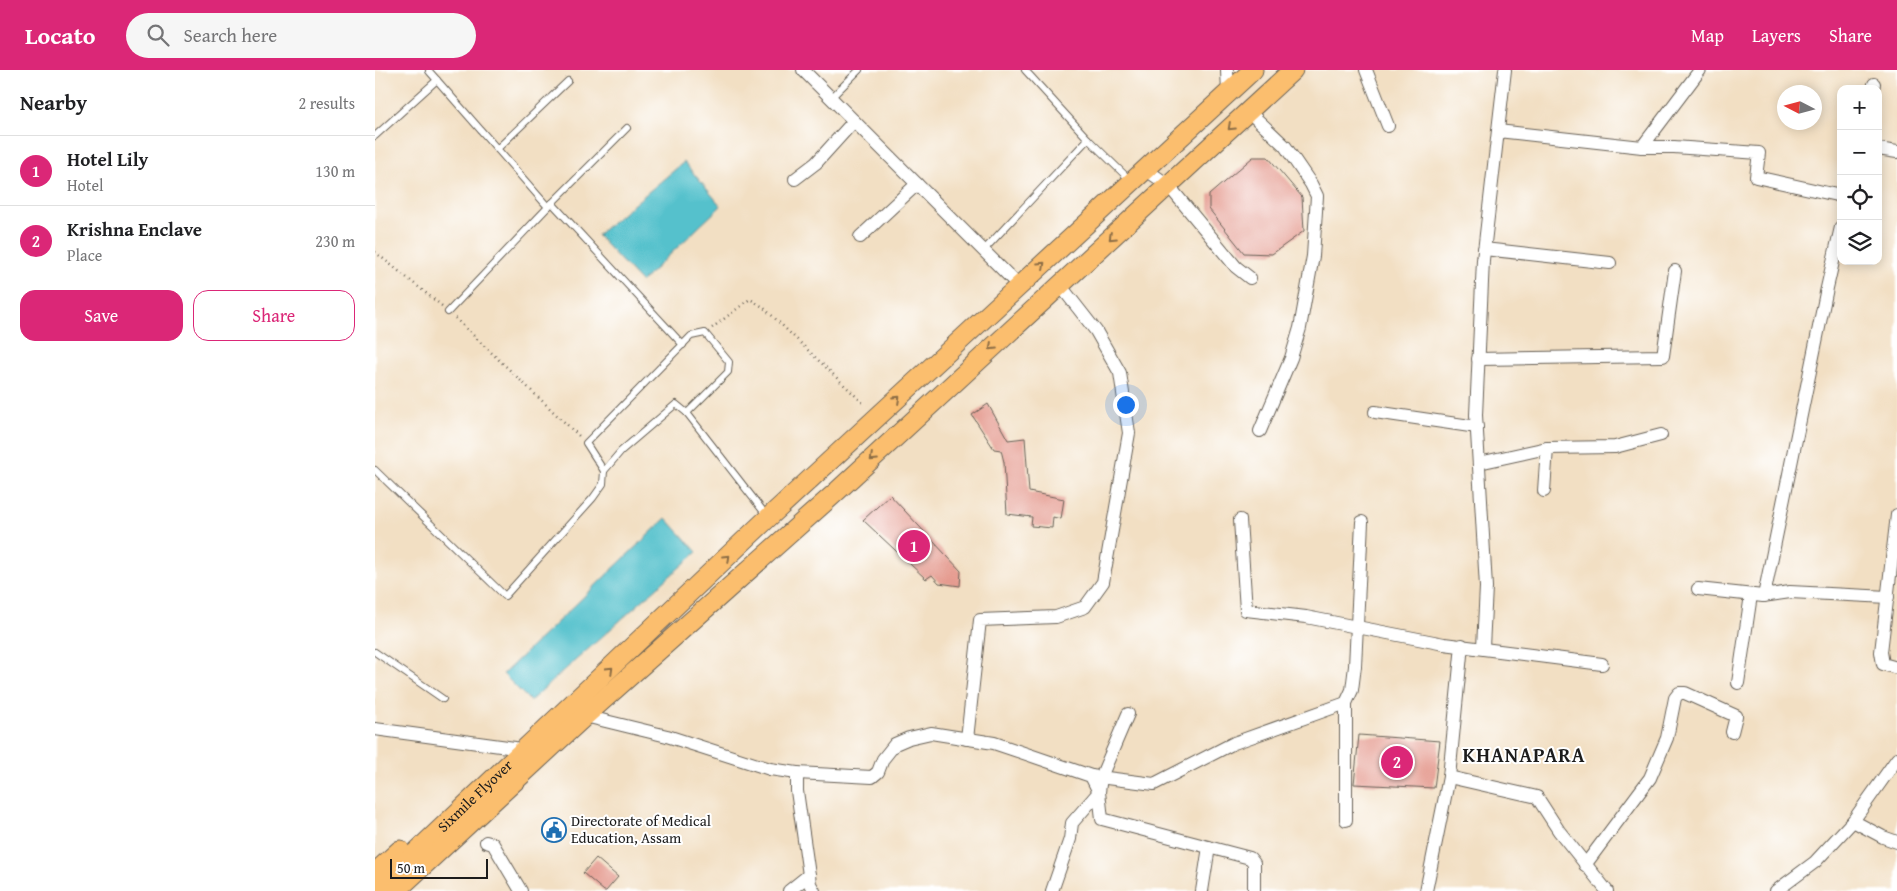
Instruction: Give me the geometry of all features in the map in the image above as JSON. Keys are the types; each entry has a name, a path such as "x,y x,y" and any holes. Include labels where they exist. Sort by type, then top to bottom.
{"main road":[{"path":"580,709 768,518 1253,70"},
{"path":"580,709 834,494 1293,70"},
{"path":"375,872 515,748 561,703 580,709"},
{"path":"413,891 583,731 580,709"},
{"name":"Sixmile Flyover","path":"396,891 580,709"},
{"name":"Sixmile Flyover","path":"375,891 542,745"}],"street":[{"path":"803,70 1019,286"},
{"path":"1227,70 1228,93"},
{"path":"1365,70 1388,126"},
{"path":"1483,648 1486,587 1477,427 1478,359 1484,248 1505,70"},
{"path":"1642,147 1700,70"},
{"path":"1248,111 1285,146 1317,196 1313,256 1301,328 1291,358 1260,431"},
{"path":"795,179 816,163 854,121"},
{"path":"1498,131 1642,147 1674,147 1759,153 1756,177 1837,195"},
{"path":"1882,150 1897,152"},
{"path":"1139,175 1168,185 1236,267 1250,278"},
{"path":"860,237 917,184"},
{"path":"1738,683 1837,244"},
{"path":"1484,248 1610,263"},
{"path":"1478,359 1663,356 1675,271"},
{"path":"967,739 980,620 1056,617 1085,608 1103,582 1129,433 1128,425 1120,373 1096,331 1059,285"},
{"path":"1375,412 1477,427"},
{"path":"1479,464 1547,448 1615,447 1661,435"},
{"path":"1545,491 1547,448"},
{"path":"1897,515 1881,652 1883,664 1897,668"},
{"path":"1239,520 1246,610 1306,617 1444,644 1602,664"},
{"path":"1345,820 1346,703 1352,690 1362,522"},
{"path":"1698,589 1758,595 1790,592 1888,597"},
{"path":"1426,891 1449,777 1462,646"},
{"path":"1585,865 1650,778 1667,738 1675,698 1679,694 1685,692 1736,716 1732,732"},
{"path":"580,709 770,769 797,773 872,777 878,772 883,759 895,744 909,738 931,733 994,744 1096,776 1154,784 1234,743 1346,703"},
{"path":"1128,714 1096,776 1102,819 1250,858 1254,863 1254,891"},
{"path":"375,729 515,748"},
{"path":"1776,891 1815,862 1853,820 1897,759"},
{"path":"797,773 797,791 810,884 814,891"},
{"path":"1449,777 1537,797 1559,831 1607,891"},
{"path":"1052,891 1070,839 1072,823 1099,792"},
{"path":"1853,820 1883,837 1897,842"},
{"path":"486,842 493,844 521,891"},
{"path":"1201,891 1209,847"},
{"path":"789,891 809,875"}],"lane":[{"path":"831,98 859,70"},
{"path":"1025,70 1088,139 1139,175"},
{"path":"429,71 497,149 683,345"},
{"path":"375,136 437,80"},
{"path":"497,149 568,81"},
{"path":"448,312 627,128"},
{"path":"984,250 1088,139"},
{"path":"605,471 586,443 691,336 705,333 729,362 728,372 687,413"},
{"path":"375,470 505,596 593,498 603,484 605,471 621,451 677,404 687,413 768,518"},
{"path":"375,652 443,699"}],"path":[{"path":"375,252 448,312 586,443"},
{"path":"705,333 750,299 763,307 864,404"}],"water":[{"path":"684,162 721,206 641,282 597,235"},
{"path":"666,518 697,552 530,701 503,674"}],"building":[{"path":"1253,157 1268,157 1302,197 1304,231 1272,254 1244,253 1209,209 1209,195"},
{"path":"988,404 1008,440 1025,438 1029,492 1064,499 1061,519 1053,517 1052,528 1031,526 1032,517 1007,514 1004,462 1001,450 994,449 972,415"},
{"path":"890,495 961,571 960,586 939,583 932,575 926,579 863,520"},
{"path":"1359,735 1440,741 1434,788 1354,784"},
{"path":"596,858 618,877 606,891 583,873"}],"place":[{"name":"Hotel Lily","path":"914,546"},
{"name":"Krishna Enclave","path":"1397,762"},
{"name":"Directorate of Medical Education, Assam","path":"554,830"}],"district":[{"name":"KHANAPARA","path":"1524,755"}]}
